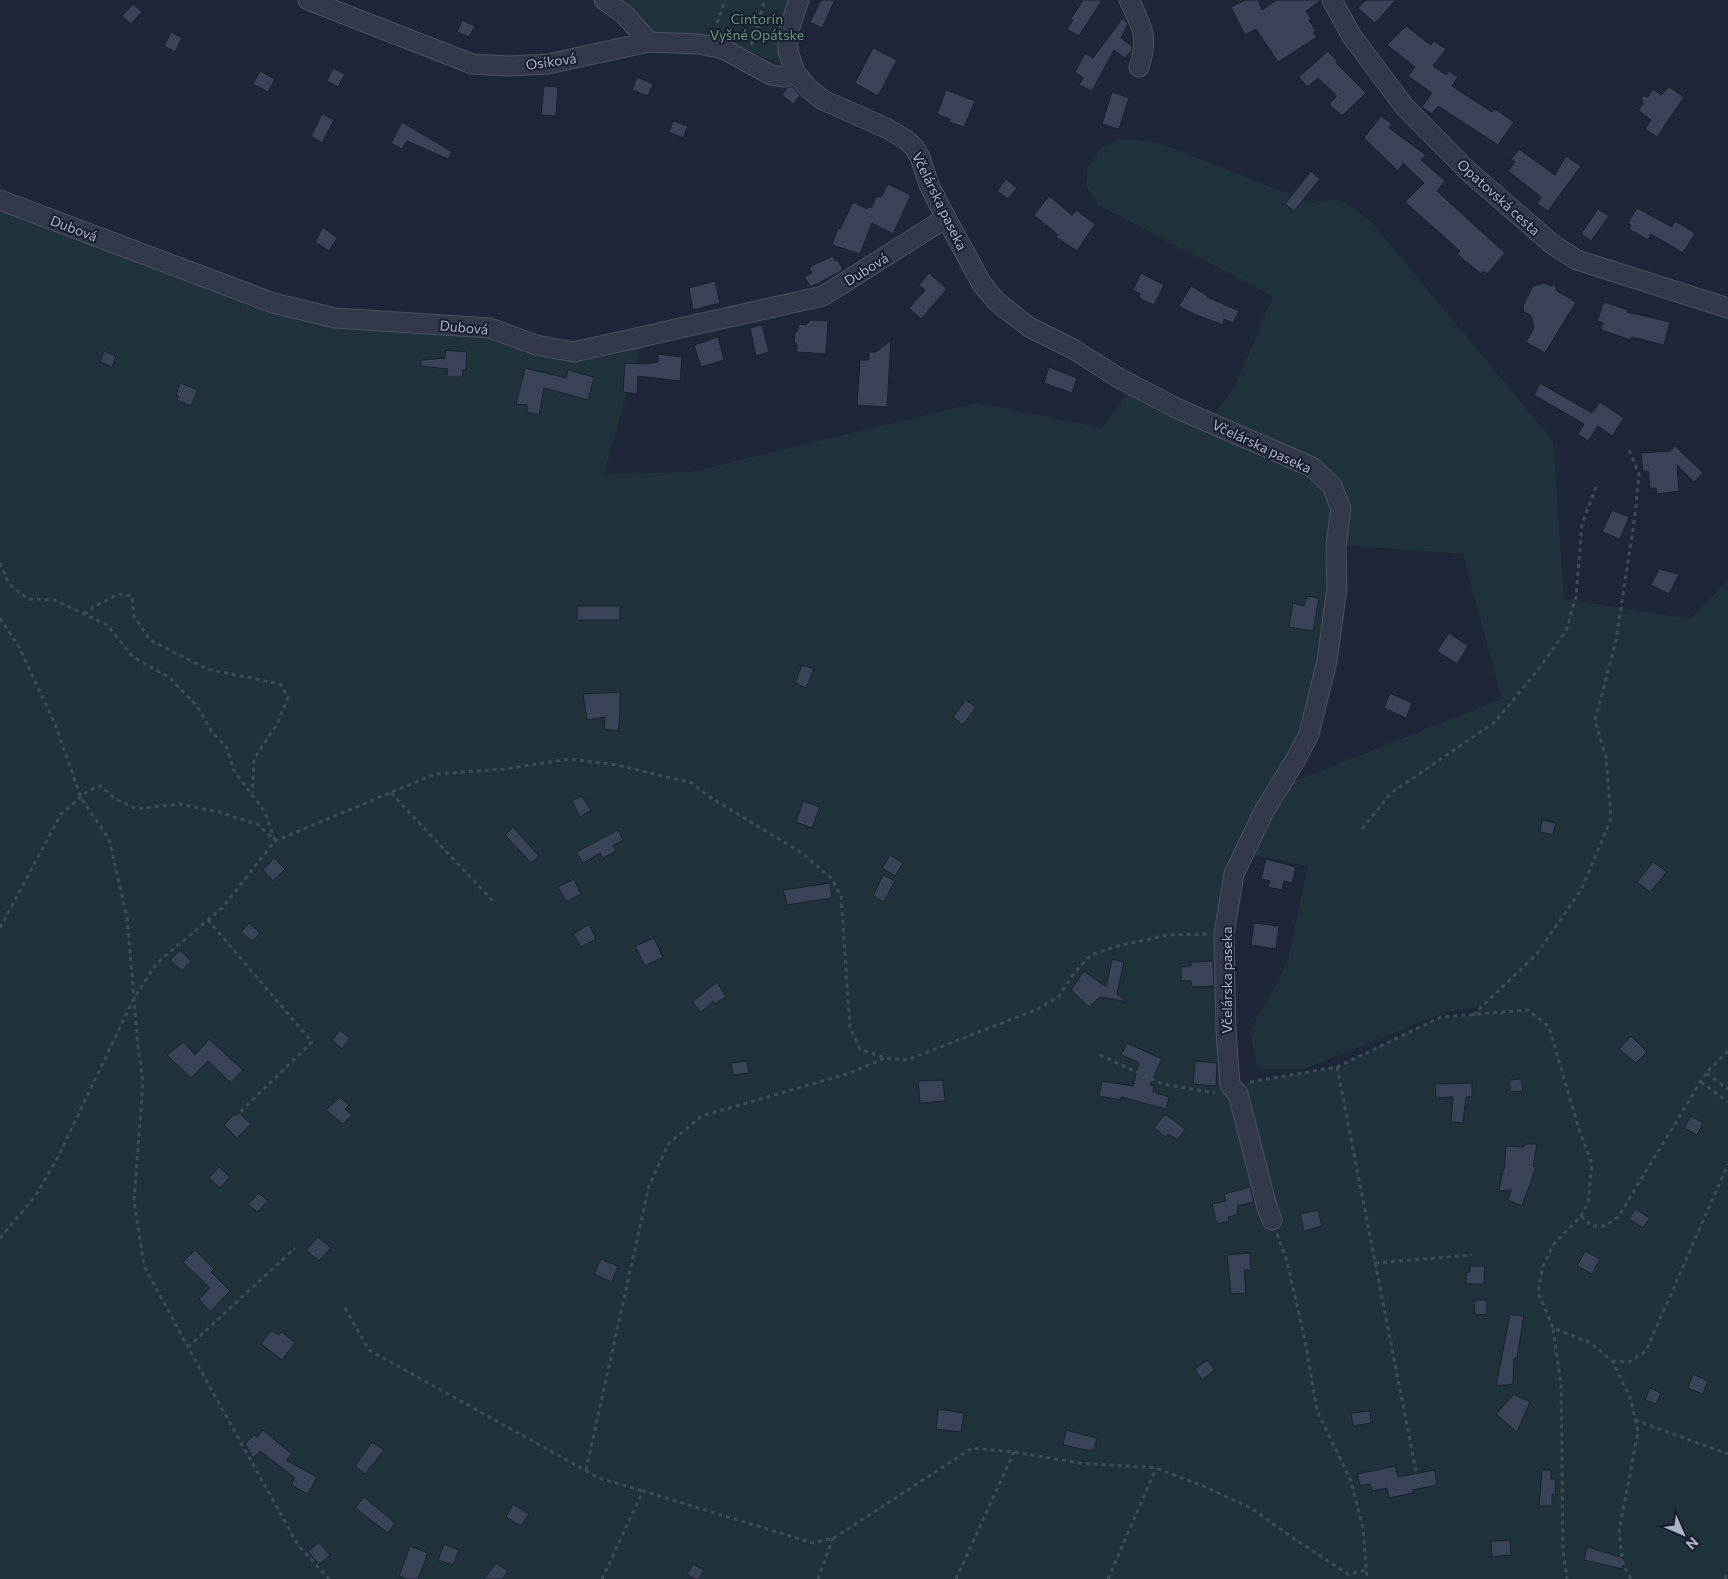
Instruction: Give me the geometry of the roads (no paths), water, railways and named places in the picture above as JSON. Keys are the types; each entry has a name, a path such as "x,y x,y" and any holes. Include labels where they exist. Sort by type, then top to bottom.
{"street":[{"name":"Osiková","path":"308,0 472,64 509,66 548,64 649,42 699,44 719,48 771,76 785,77 796,72"},
{"path":"604,0 624,14 649,42"},
{"name":"Včelárska paseka","path":"799,0 792,17 788,41 788,51 796,72 808,88 823,100 906,139 920,156 928,185 982,284 996,301 1029,328 1073,349 1117,377 1176,408 1312,467 1332,486 1341,509 1336,545 1338,588 1327,661 1309,734 1296,760 1263,813 1234,874 1224,934 1226,1031 1234,1090 1272,1220"},
{"path":"1129,0 1145,36 1139,67"},
{"name":"Opatovská cesta","path":"1332,0 1351,35 1404,106 1468,171 1552,244 1577,260 1728,308"},
{"name":"Dubová","path":"0,200 273,303 335,318 490,328 536,345 574,352 823,296 946,218"}],"park label":[{"name":"Cintorín Vyšné Opátske","path":"757,26"}]}
